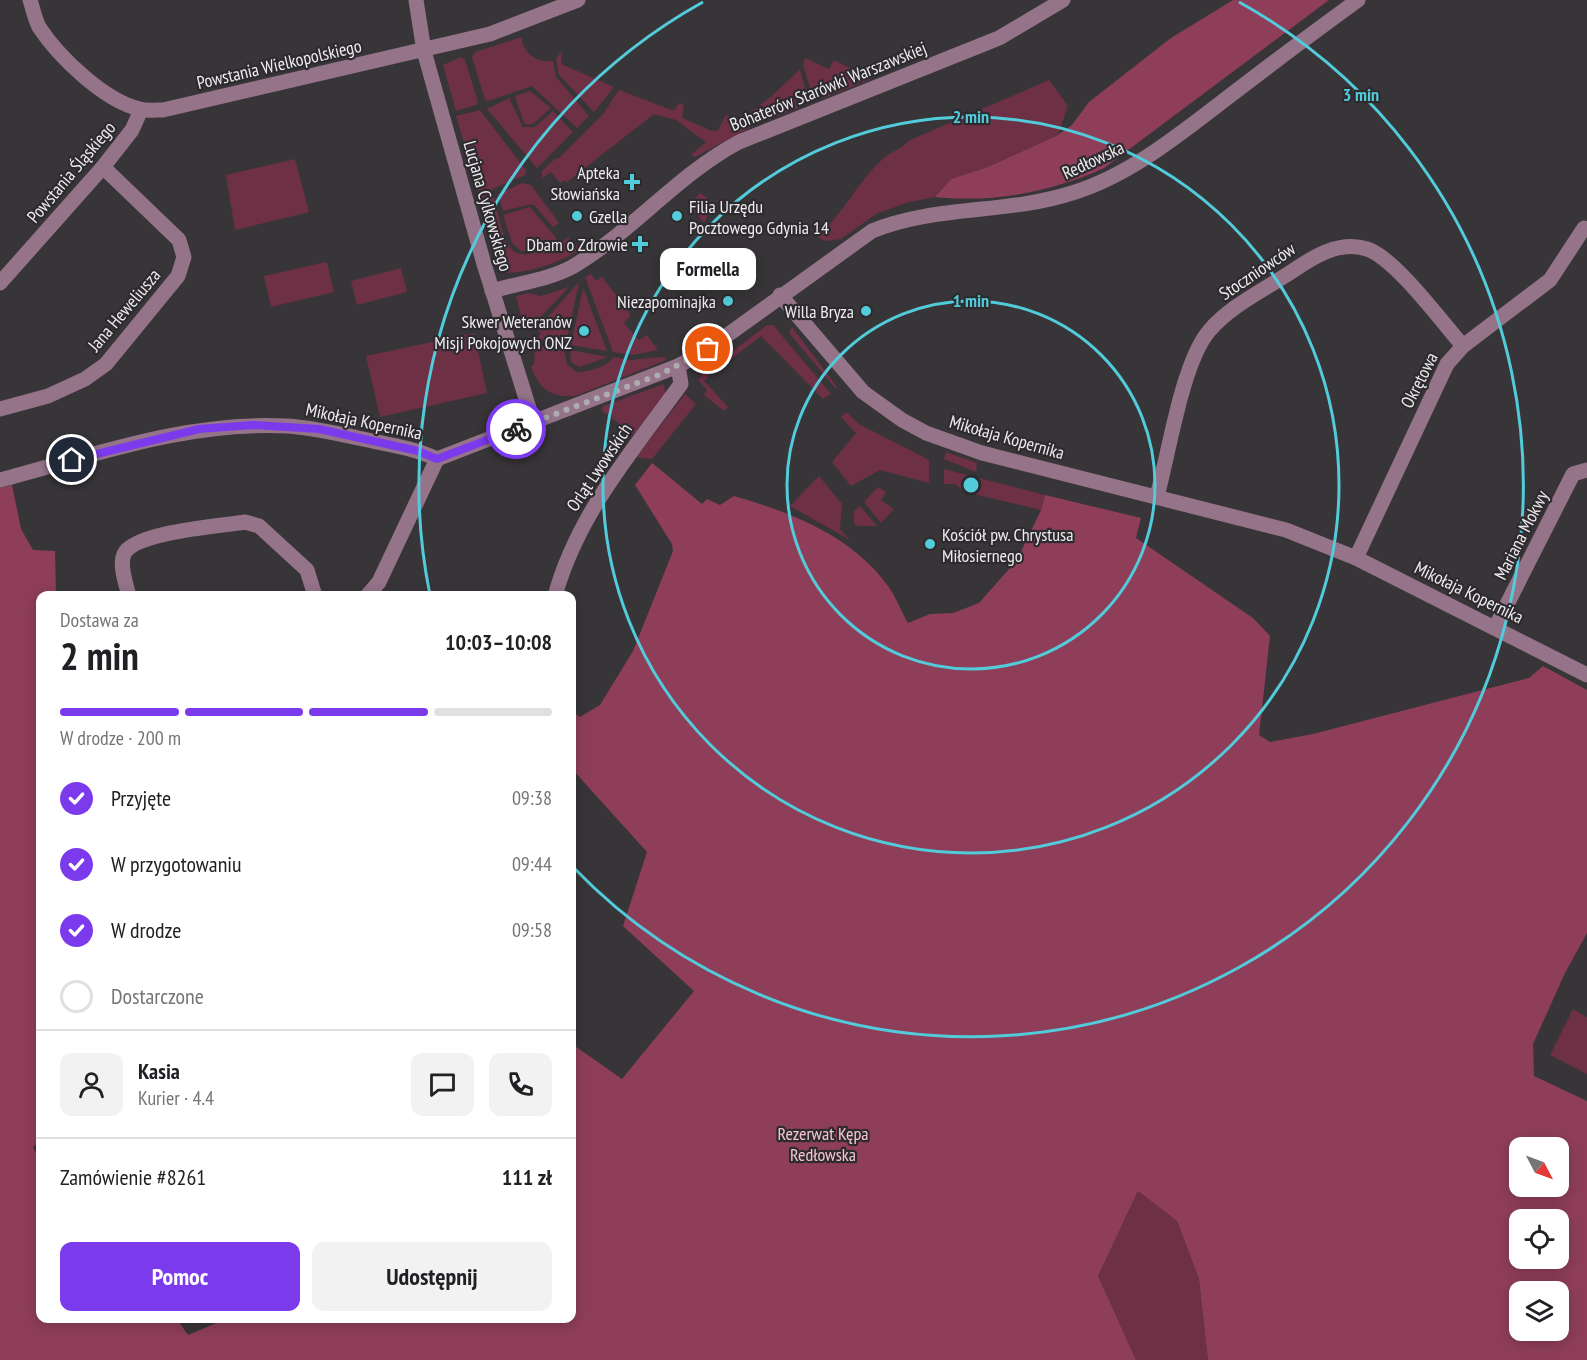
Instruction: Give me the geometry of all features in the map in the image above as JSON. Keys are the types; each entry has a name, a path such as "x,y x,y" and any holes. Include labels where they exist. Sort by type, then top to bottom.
{"street":[{"name":"Powstania Wielkopolskiego","path":"30,0 38,24 55,49 84,76 118,100 141,110 163,110 424,51 490,34 578,0"},
{"name":"Lucjana Cylkowskiego","path":"416,0 424,51 492,291 533,421"},
{"name":"Bohaterów Starówki Warszawskiej","path":"492,291 550,276 570,268 707,162 739,142 999,38 1064,0"},
{"name":"Redłowska","path":"780,295 856,240 892,223 1072,194 1104,180 1188,128 1358,0"},
{"name":"Powstania Śląskiego","path":"0,283 103,167 132,130 141,110"},
{"name":"Jana Heweliusza","path":"0,409 48,396 85,379 106,364 178,276 184,257 179,240 103,167"},
{"name":"Okrętowa","path":"1356,558 1447,364 1463,346 1550,280 1584,228"},
{"name":"Stoczniowców","path":"1157,496 1188,375 1202,341 1222,318 1323,252 1353,247 1376,254 1396,271 1463,346"},
{"name":"Mikołaja Kopernika","path":"371,591 379,582 437,459 678,366 708,349 780,295 812,336 863,392 902,420 926,433 982,453 1264,523 1356,558 1587,675"},
{"name":"Orląt Lwowskich","path":"557,591 566,561 596,502 681,384 678,366"},
{"name":"Mikołaja Kopernika","path":"0,480 141,441 199,429 253,425 319,429 418,451 437,459"},
{"name":"Mariana Mokwy","path":"1496,627 1574,474 1587,471"},
{"path":"128,591 123,556 131,546 151,537 245,522 259,526 306,570 313,591"}],"shaded area":[{"path":"522,37 527,52 541,60 553,61 556,77 589,116 577,128 532,86 488,101 485,100 472,57 475,52"},
{"path":"562,51 561,64 614,87 594,112 559,75 556,59"},
{"path":"461,57 465,60 478,102 476,105 456,111 443,65"},
{"path":"805,58 829,69 834,60 871,79 824,98 821,91 812,94 803,65"},
{"path":"800,69 807,96 795,101 798,108 762,122 746,116 772,96"},
{"path":"1049,80 1068,106 1058,135 988,167 951,179 935,197 906,203 876,214 841,239 825,241 818,237 876,166 908,141"},
{"path":"619,90 674,111 679,103 684,105 682,118 712,131 718,130 726,115 753,126 695,157 691,155 706,142 676,120 654,114 567,182 565,180 560,183 551,172 542,178 542,171 556,158 558,159 603,114"},
{"path":"530,91 551,108 534,123 528,125 524,123 515,96"},
{"path":"509,98 523,127 535,127 553,111 573,132 537,168 487,109"},
{"path":"480,110 526,170 525,175 492,189 501,226 511,249 519,254 531,254 568,238 579,248 578,251 535,269 506,273 502,270 456,116"},
{"path":"295,159 309,212 235,230 226,175"},
{"path":"522,183 531,185 559,223 553,227 533,204 503,211 498,194"},
{"path":"700,193 707,198 710,211 704,223 689,205"},
{"path":"530,207 557,239 541,248 521,251 512,243 503,215"},
{"path":"327,262 334,292 271,307 264,276"},
{"path":"401,268 407,292 357,305 351,281"},
{"path":"591,274 596,281 602,277 631,315 624,323 639,340 647,335 658,350 633,355 613,352 585,277"},
{"path":"579,282 566,344 537,339 541,333 537,329"},
{"path":"569,287 532,326 525,327 517,320 521,317 516,296 528,293 541,296"},
{"path":"583,288 607,351 571,345"},
{"path":"767,325 773,325 831,394 823,399 761,336 718,369 715,365"},
{"path":"792,327 837,387 836,389 789,333"},
{"path":"474,333 487,393 380,417 366,356"},
{"path":"535,345 564,350 567,364 577,372 607,364 614,357 630,360 664,357 666,360 578,395 562,396 548,391 534,374 531,366 534,365"},
{"path":"570,350 608,357 579,367 571,362"},
{"path":"705,371 709,376 704,381 728,407 724,411 704,395 707,389 698,380"},
{"path":"664,384 665,393 634,435 601,410 603,406"},
{"path":"685,394 696,404 652,459 636,457"},
{"path":"846,412 859,424 929,460 929,483 880,470 851,486 832,462 856,433 841,417"},
{"path":"946,452 977,463 976,472 944,459"},
{"path":"944,469 1045,495 1041,510 965,492 955,484 944,484"},
{"path":"819,476 842,504 840,529 850,540 790,506"},
{"path":"878,487 886,492 881,500 894,509 881,523 864,502"},
{"path":"860,506 877,526 858,526 854,523 854,511"},
{"path":"1573,1009 1587,1017 1587,1074 1550,1055"},
{"path":"1138,1191 1177,1221 1199,1279 1208,1360 1136,1360 1098,1276"}],"green space":[{"path":"1233,0 1329,0 1104,168 1064,184 1022,194 979,198 935,197 951,179 988,167 1058,135 1072,125 1089,102 1171,38"},
{"name":"Rezerwat Kępa Redłowska","path":"652,463 702,504 707,499 720,505 734,496 777,510 819,528 856,553 873,568 891,590 908,623 930,614 953,613 979,603 1017,560 1041,510 1045,495 1141,518 1136,538 1253,618 1270,636 1259,735 1270,742 1313,734 1529,678 1543,666 1587,690 1587,933 1565,973 1533,1044 1534,1076 1587,1101 1587,1360 1208,1360 1199,1279 1177,1221 1138,1191 1098,1276 1136,1360 0,1360 0,488 12,485 21,529 33,550 55,551 56,591 36,591 36,1145 33,1147 36,1153 36,1323 180,1323 188,1335 216,1323 576,1323 576,1047 622,1079 694,991 623,926 647,852 576,773 576,714 580,717 600,705 633,651 673,551 672,544 635,485"}],"way so far":[{"path":"516,429 661,374 708,349"}],"place":[{"name":"Apteka Słowiańska","path":"632,182"},
{"name":"Gzella","path":"577,216"},
{"name":"Filia Urzędu Pocztowego Gdynia 14","path":"677,216"},
{"name":"Dbam o Zdrowie","path":"640,244"},
{"name":"Niezapominajka","path":"728,301"},
{"name":"Willa Bryza","path":"866,311"},
{"name":"Skwer Weteranów Misji Pokojowych ONZ","path":"584,331"},
{"name":"Formella","path":"708,349"},
{"name":"Kościół pw. Chrystusa Miłosiernego","path":"930,544"}],"route":[{"path":"72,460 141,441 199,429 253,425 319,429 418,451 437,459 516,429"}]}
